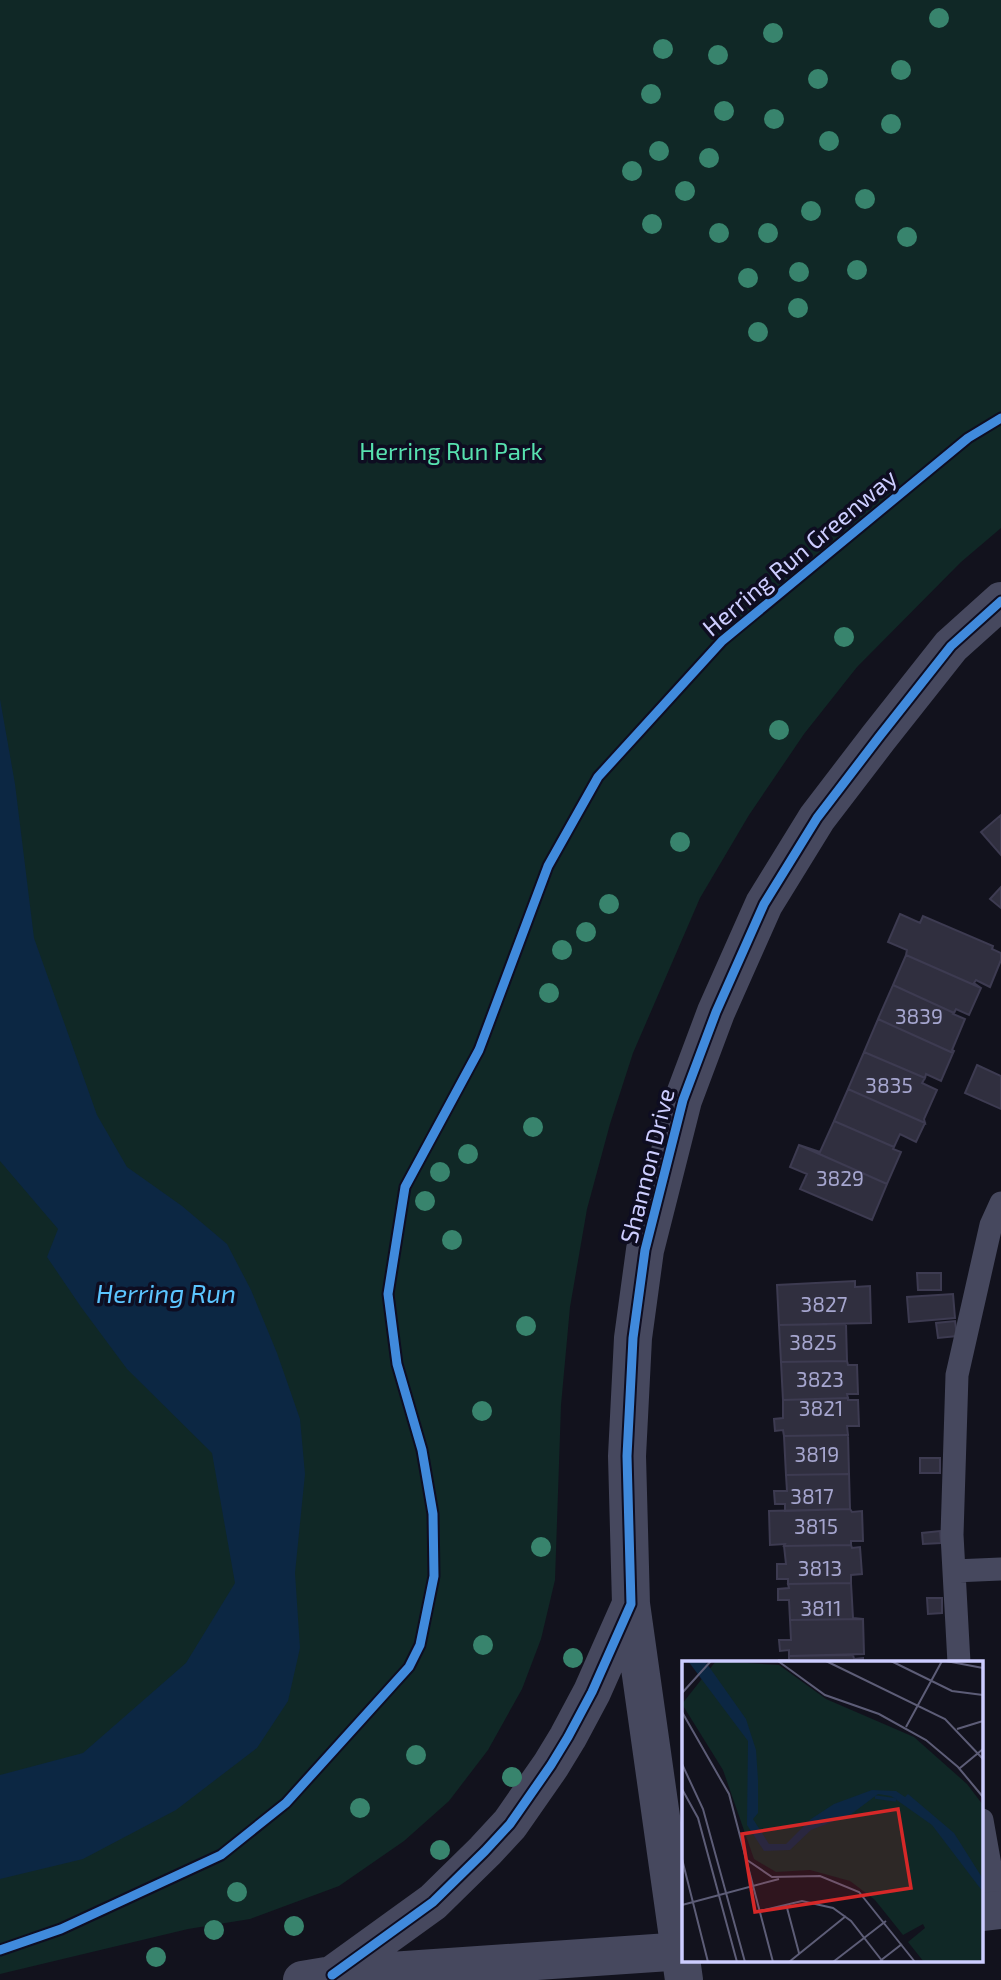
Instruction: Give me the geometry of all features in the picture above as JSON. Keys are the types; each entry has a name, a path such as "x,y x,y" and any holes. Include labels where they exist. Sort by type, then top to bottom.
{"street":[{"name":"Shannon Drive","path":"317,1978 433,1902 510,1824 551,1765 592,1692 631,1604 627,1456 633,1339 645,1250 683,1100 716,1012 764,904 817,818 951,646 1001,601"},
{"path":"631,1604 682,1954"},
{"name":"Shannon Drive","path":"317,1978 682,1961"}],"lane":[{"path":"959,1661 952,1535 957,1375 991,1225 1001,1203"},
{"path":"954,1571 1001,1569"},
{"path":"984,1835 994,1911"}],"green space":[{"name":"Herring Run Park","path":"0,0 1001,0 1001,528 961,562 857,667 804,734 749,815 700,898 633,1053 587,1209 570,1307 561,1405 555,1580 541,1639 522,1689 488,1750 449,1801 404,1841 339,1886 250,1919 188,1929 0,1974"}],"water":[{"name":"Herring Run","path":"0,699 15,784 34,938 97,1115 127,1167 182,1206 227,1244 251,1290 300,1419 305,1474 295,1573 300,1648 288,1701 257,1748 176,1810 83,1859 0,1879 0,1775 83,1753 186,1663 235,1583 212,1453 127,1369 81,1307 47,1257 58,1229 0,1161"}],"building":[{"path":"1001,815 1001,855 981,832"},
{"path":"1001,887 1001,908 990,899"},
{"path":"900,914 920,923 923,916 993,946 992,949 1001,953 1001,960 990,987 976,980 974,983 981,988 906,955 907,950 888,942"},
{"path":"906,955 981,988 969,1015 956,1009 954,1013 893,985"},
{"path":"893,985 965,1019 953,1053 878,1019"},
{"path":"878,1019 953,1053 941,1081 926,1074 925,1078 864,1052"},
{"path":"864,1052 925,1078 922,1083 937,1090 924,1119 925,1123 848,1089"},
{"path":"977,1065 1001,1076 1001,1109 965,1093"},
{"path":"848,1089 925,1123 916,1142 900,1134 894,1147 834,1121"},
{"path":"834,1121 901,1152 887,1184 799,1145 820,1152"},
{"path":"799,1145 887,1184 872,1220 800,1189 807,1174 790,1167"},
{"path":"917,1273 941,1273 941,1290 918,1290"},
{"path":"855,1281 855,1287 870,1286 871,1323 779,1325 777,1285"},
{"path":"953,1294 955,1318 909,1322 907,1297"},
{"path":"955,1321 957,1336 938,1338 936,1323"},
{"path":"846,1324 847,1361 781,1362 779,1325"},
{"path":"847,1361 848,1365 857,1365 858,1394 847,1394 848,1398 783,1400 781,1362"},
{"path":"783,1400 858,1400 859,1426 847,1426 848,1435 784,1436 783,1430 775,1431 774,1419 783,1418"},
{"path":"848,1435 849,1474 786,1475 784,1436"},
{"path":"920,1458 940,1458 940,1473 920,1473"},
{"path":"849,1474 850,1509 785,1511 785,1504 775,1504 774,1491 787,1491 786,1475"},
{"path":"850,1509 852,1512 862,1511 863,1541 851,1541 851,1545 770,1545 769,1511"},
{"path":"940,1531 941,1543 923,1544 922,1533"},
{"path":"851,1545 852,1548 860,1547 862,1574 851,1575 851,1583 788,1584 788,1579 777,1579 777,1564 786,1564 784,1546"},
{"path":"851,1583 853,1618 863,1619 790,1620 789,1600 778,1600 778,1589 789,1588 788,1584"},
{"path":"927,1598 942,1598 942,1613 928,1614"},
{"path":"863,1619 864,1654 789,1656 789,1650 780,1651 779,1640 791,1640 790,1620"},
{"path":"853,1655 854,1659 863,1658 863,1661 779,1661 789,1660 789,1656"}],"cycle path":[{"name":"Herring Run Greenway","path":"0,1950 61,1929 221,1855 286,1803 409,1667 420,1645 434,1576 433,1514 422,1450 397,1364 388,1294 405,1187 479,1050 548,866 598,777 722,641 968,438 1001,418"},
{"path":"332,1975 433,1902 510,1824 551,1765 592,1692 631,1604 627,1456 633,1338 645,1250 683,1100 716,1012 764,904 817,818 951,646 1001,601"}]}
